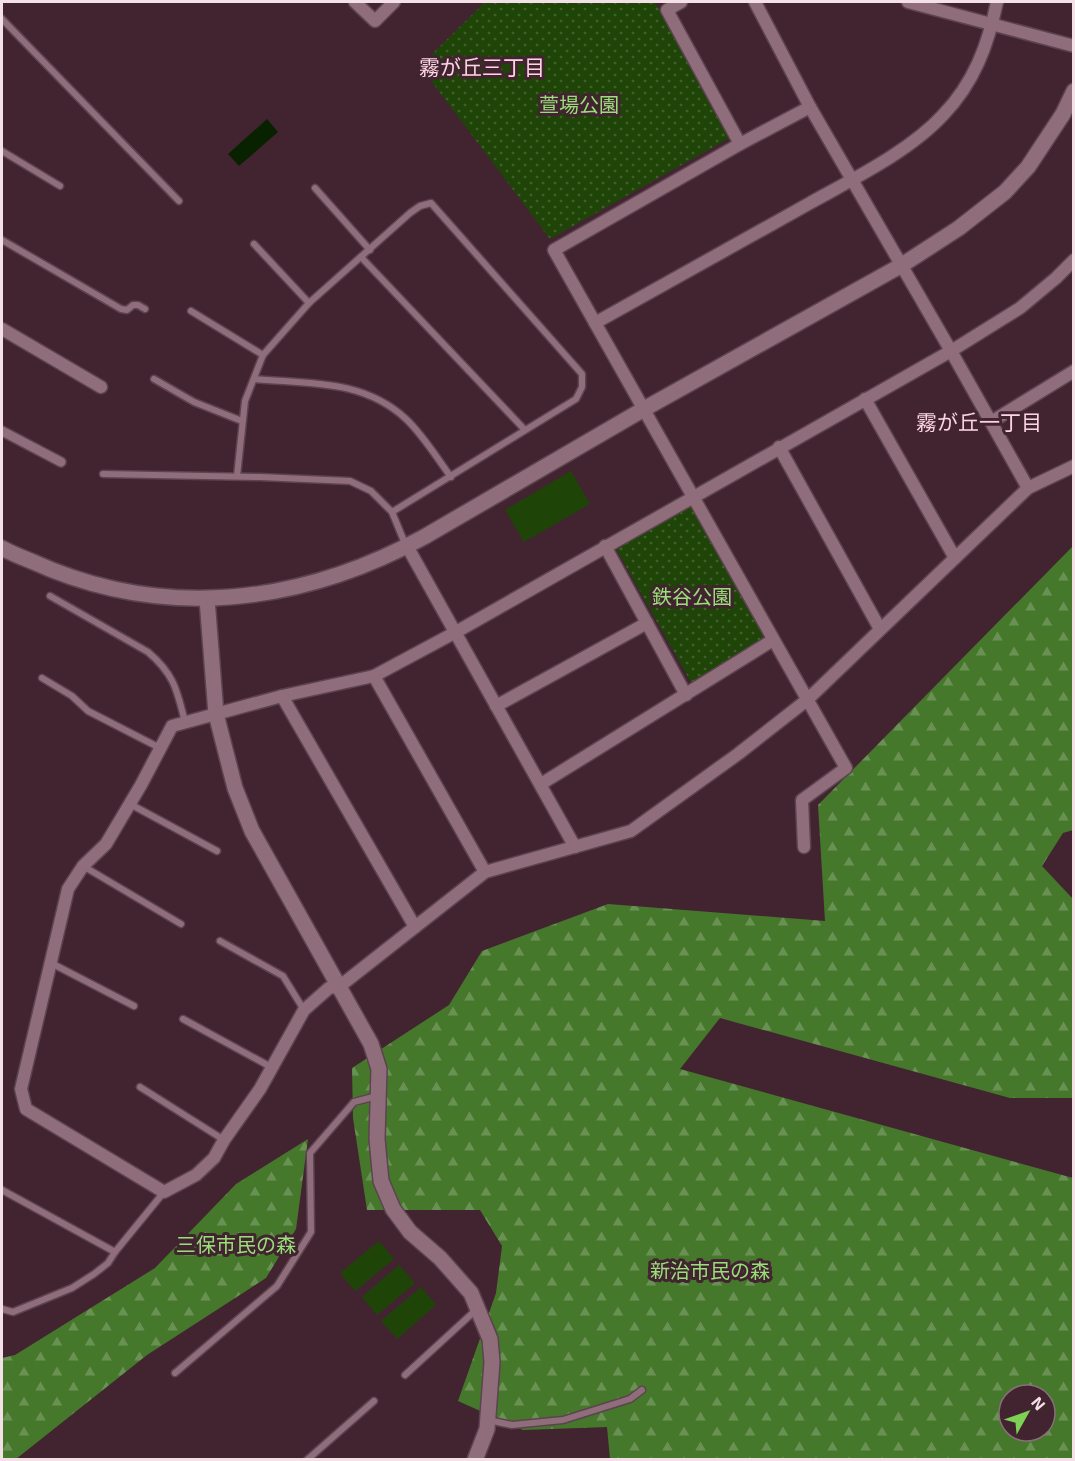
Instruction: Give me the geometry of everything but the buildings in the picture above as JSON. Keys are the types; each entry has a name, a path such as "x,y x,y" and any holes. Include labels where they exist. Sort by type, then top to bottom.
{"street":[{"path":"355,2 375,21 394,2"},
{"path":"681,2 667,10 740,144"},
{"path":"755,2 810,107 853,178 1028,488"},
{"path":"908,2 1074,46"},
{"path":"596,323 853,178 914,141 942,116 965,89 980,61 997,2"},
{"path":"2,548 62,574 104,588 154,597 207,599 272,592 336,575 406,546 644,409 902,265 958,228 1005,192 1028,167 1047,141 1074,91"},
{"path":"804,847 802,800 846,768 554,250 740,144 810,107"},
{"path":"1074,260 1020,308 951,351 456,632 374,676 282,696 172,726 106,844 83,866 68,889 21,1089 26,1109 164,1192 196,1175 214,1158 260,1089 304,1010 329,988 340,986 485,873 631,831 738,754 807,700 1028,488 1074,466"},
{"path":"2,329 101,387"},
{"path":"991,422 1074,371"},
{"path":"865,399 955,558"},
{"path":"2,431 61,462"},
{"path":"779,447 880,629"},
{"path":"406,546 575,847"},
{"path":"605,546 686,695"},
{"path":"207,599 216,714 235,788 252,831 371,1044 379,1069 377,1139 381,1181 393,1209 410,1232 440,1258 471,1293 490,1339 492,1362 488,1429 474,1460"},
{"path":"496,706 647,623"},
{"path":"541,784 773,640"},
{"path":"374,676 485,873"},
{"path":"282,696 414,927"}],"lane":[{"path":"2,20 179,201"},
{"path":"2,152 60,186"},
{"path":"315,189 370,250"},
{"path":"237,476 244,401 263,355 309,303 410,213 420,206 431,203 582,375 582,387 576,399 392,512"},
{"path":"2,240 121,309 127,310 133,305 146,309"},
{"path":"254,244 309,303"},
{"path":"361,257 525,430"},
{"path":"191,311 263,355"},
{"path":"154,379 194,402 242,422"},
{"path":"254,379 345,387 362,391 389,404 408,420 451,477"},
{"path":"103,474 350,481 371,491 392,512 406,546"},
{"path":"50,596 148,652 161,663 175,684 185,723"},
{"path":"42,678 72,696 88,711 160,748"},
{"path":"130,804 218,850"},
{"path":"83,866 181,924"},
{"path":"220,941 283,976 304,1010"},
{"path":"51,963 135,1006"},
{"path":"183,1019 271,1067"},
{"path":"140,1087 224,1140"},
{"path":"175,1373 277,1286 311,1232 310,1153 354,1102 377,1096"},
{"path":"2,1190 115,1252"},
{"path":"2,1309 14,1312 72,1288 101,1269 164,1192"},
{"path":"405,1375 478,1308"},
{"path":"488,1420 512,1425 562,1420 630,1399 642,1390"},
{"path":"307,1460 374,1401"}],"green space":[{"name":"萱場公園","path":"485,2 655,2 731,137 550,239 420,66"},
{"path":"571,471 590,504 524,542 505,510"},
{"name":"鉄谷公園","path":"689,503 765,638 692,684 614,545"},
{"name":"新治市民の森","path":"1073,546 1073,830 1063,833 1042,866 1073,899 1073,1098 1010,1098 720,1018 680,1069 1073,1178 1073,1459 610,1459 607,1427 523,1430 458,1401 496,1293 502,1246 480,1210 367,1210 353,1118 352,1068 449,1005 482,951 608,904 825,921 818,805"},
{"name":"三保市民の森","path":"308,1139 296,1229 266,1278 147,1355 16,1459 2,1459 2,1358 15,1355 155,1268 236,1184"},
{"path":"379,1241 394,1259 355,1291 340,1273"},
{"path":"399,1265 415,1283 377,1315 362,1297"},
{"path":"421,1287 436,1305 397,1339 381,1321"}],"shaded area":[{"path":"267,119 278,132 239,166 228,154"}],"district":[{"name":"霧が丘三丁目","path":"482,68"},
{"name":"霧が丘一丁目","path":"979,423"}]}
